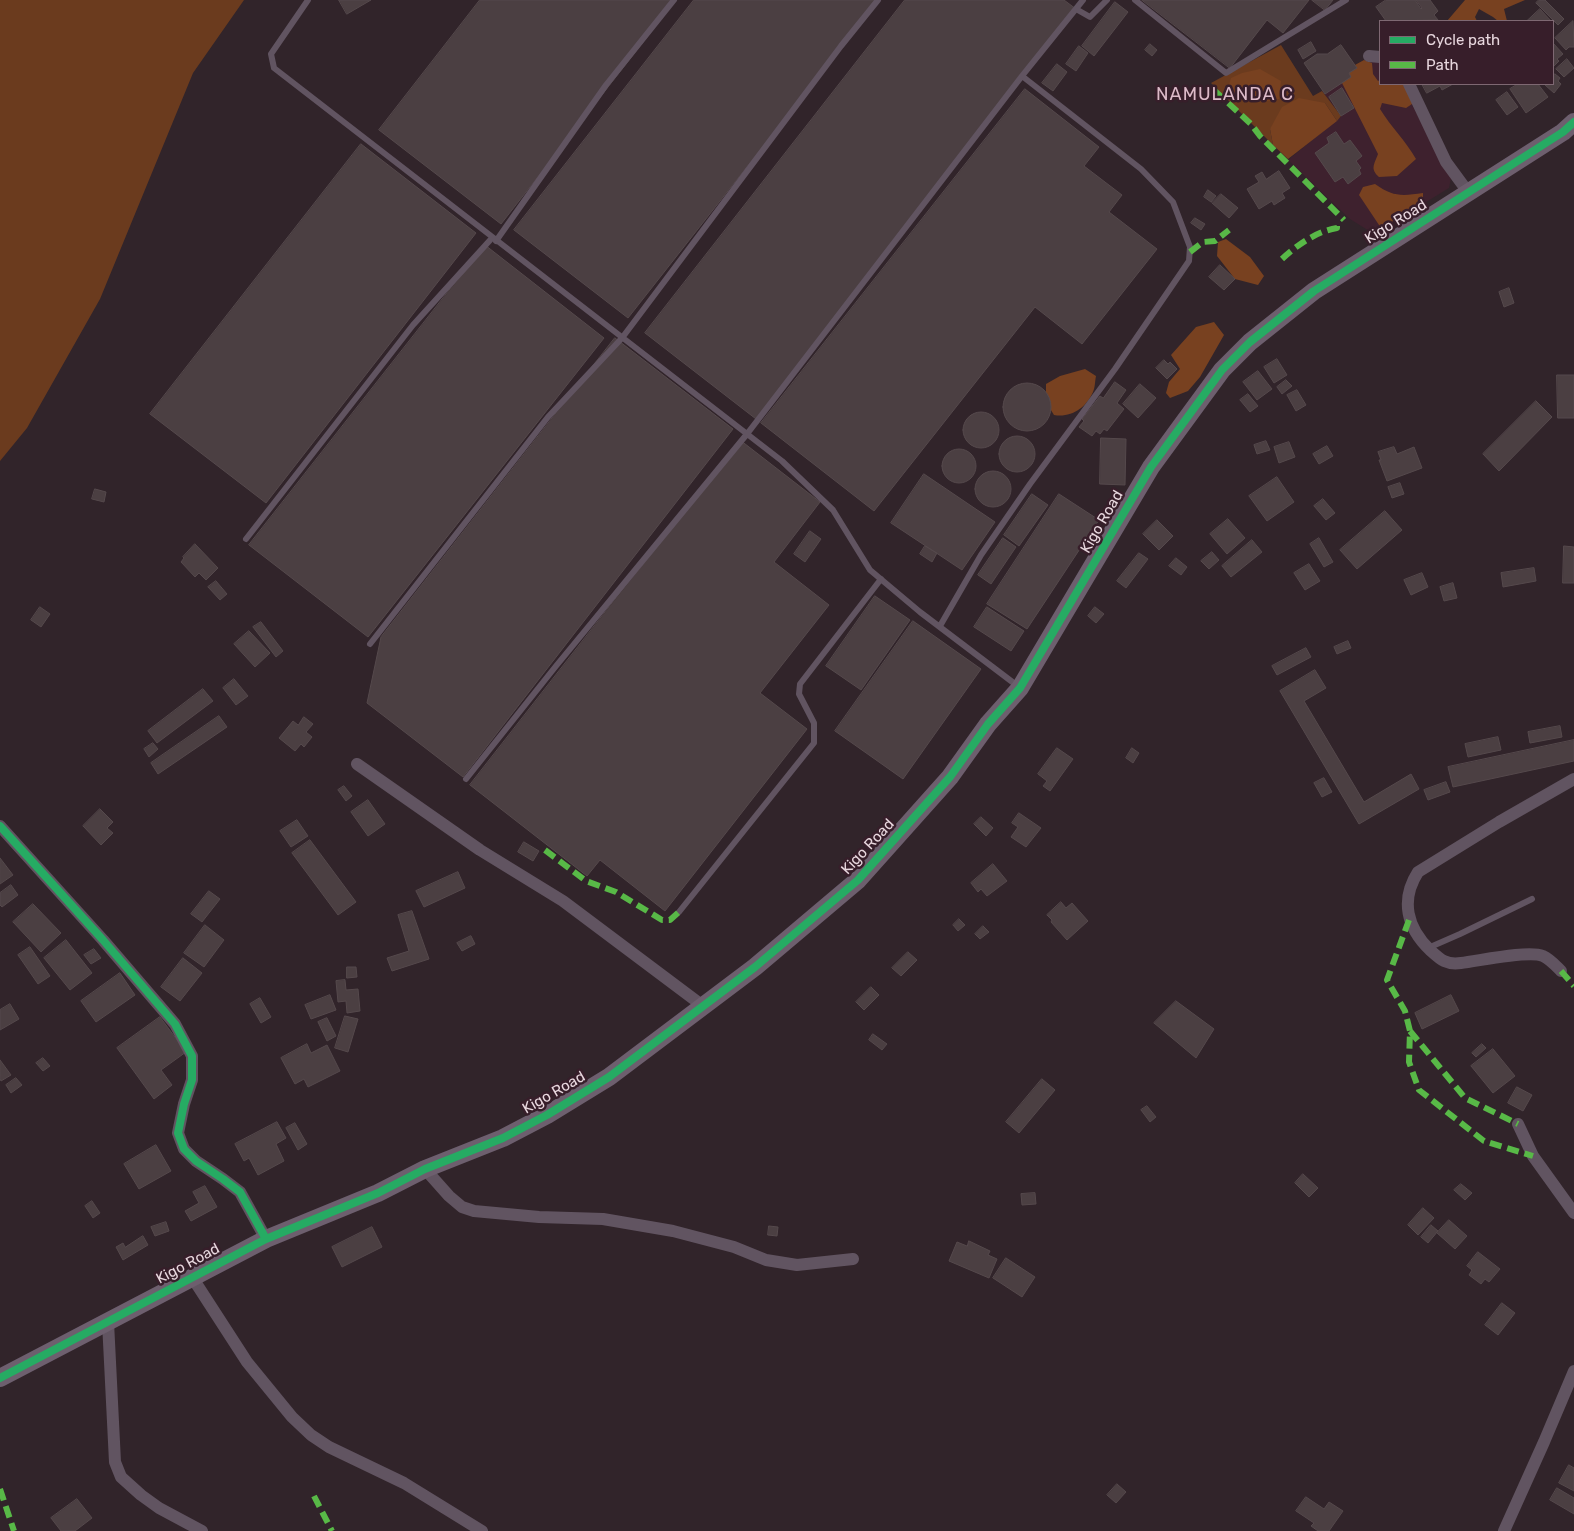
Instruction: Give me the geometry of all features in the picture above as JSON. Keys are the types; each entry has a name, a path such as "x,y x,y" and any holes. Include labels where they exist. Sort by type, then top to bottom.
{"street":[{"path":"1409,85 1446,162 1468,192"},
{"name":"Kigo Road","path":"0,1378 266,1239 378,1193 425,1169 503,1138 609,1077 755,967 858,880 950,777 988,724 1020,688 1150,467 1222,370 1250,342 1314,291 1563,132 1574,122"},
{"path":"357,764 480,850 563,901 703,1006"},
{"path":"1561,971 1553,962 1543,956 1529,954 1452,964 1443,962 1415,932 1409,920 1409,894 1411,882 1418,872 1574,778"},
{"path":"0,826 103,940 175,1024 192,1056 192,1080 184,1104 178,1133 184,1149 196,1161 240,1192 266,1239"},
{"path":"1518,1124 1533,1156 1574,1213"},
{"path":"425,1169 449,1196 462,1207 474,1211 603,1219 672,1231 734,1247 766,1260 797,1265 853,1259"},
{"path":"192,1277 247,1362 292,1417 311,1436 404,1483 482,1531"},
{"path":"108,1322 115,1462 121,1477 159,1508 202,1531"},
{"path":"1504,1531 1574,1371"}],"lane":[{"path":"308,0 271,54 274,68 782,461 833,510 870,570 1020,688"},
{"path":"246,539 413,325 494,239 606,85 674,0"},
{"path":"370,644 548,416 622,338 841,46 878,0"},
{"path":"466,779 556,666 747,434 1078,3 1090,17 1107,0"},
{"path":"1135,0 1226,73 1346,0"},
{"path":"940,626 980,555 1115,369 1189,261 1190,247 1173,202 1141,169 1022,76"},
{"path":"679,912 814,743 814,723 799,694 800,684 881,579"},
{"path":"1428,948 1532,899"}],"shaded area":[{"path":"0,0 244,0 193,73 100,299 27,428 0,461"},
{"path":"1465,0 1525,0 1504,9 1507,20 1497,20 1479,9 1475,17 1476,20 1448,20"},
{"path":"1281,45 1313,96 1322,91 1341,116 1337,121 1325,103 1270,129 1273,145 1211,83"},
{"path":"1367,59 1379,62 1379,85 1402,85 1451,178 1449,188 1374,234 1350,219 1288,160 1341,116 1322,91"},
{"path":"1364,60 1372,63 1373,74 1379,80 1379,85 1406,85 1415,102 1406,108 1382,103 1380,109 1416,159 1397,176 1379,177 1374,172 1378,154 1341,81 1344,71"},
{"path":"1260,69 1281,81 1279,99 1262,102 1245,93 1234,96 1228,88 1231,78 1242,73"},
{"path":"1299,98 1325,103 1337,121 1288,159 1273,145 1270,129 1282,107"},
{"path":"1375,184 1398,195 1423,193 1423,204 1381,228 1359,195 1363,187"},
{"path":"1226,239 1250,257 1264,276 1258,285 1235,279 1217,256 1218,242"},
{"path":"1214,322 1224,335 1200,377 1188,391 1170,398 1166,393 1169,382 1180,369 1171,355 1196,327"},
{"path":"1085,369 1096,376 1094,390 1090,398 1077,411 1066,415 1054,415 1046,402 1046,384 1060,376"}],"building":[{"path":"339,0 371,0 347,14"},
{"path":"480,0 676,0 501,224 379,130"},
{"path":"694,0 878,0 628,318 514,230"},
{"path":"905,0 1064,0 1076,9 756,419 645,333"},
{"path":"1142,0 1309,0 1283,33 1267,20 1230,68"},
{"path":"1312,0 1333,0 1325,10"},
{"path":"1386,0 1415,0 1421,9 1416,0 1430,0 1438,11 1434,15 1438,20 1385,20 1376,7"},
{"path":"1539,0 1545,0 1564,19 1558,25 1536,3"},
{"path":"1115,2 1128,12 1094,56 1082,46"},
{"path":"1540,9 1550,20 1528,20"},
{"path":"1573,21 1574,47 1569,47 1566,50 1555,38"},
{"path":"1311,42 1316,51 1303,59 1298,50"},
{"path":"1150,44 1157,50 1152,56 1145,50"},
{"path":"1554,44 1563,54 1557,59 1559,61 1554,66"},
{"path":"1341,45 1357,68 1349,73 1351,77 1325,94 1304,63 1317,54 1327,54"},
{"path":"1079,46 1088,53 1076,71 1066,64"},
{"path":"1567,59 1574,68 1564,77 1556,69"},
{"path":"1057,64 1067,72 1053,91 1042,83"},
{"path":"1555,74 1560,78 1558,81 1561,84 1554,93 1545,85 1554,85"},
{"path":"1423,85 1451,85 1442,90 1440,86 1427,93"},
{"path":"1516,85 1539,85 1548,97 1526,113 1510,89"},
{"path":"1342,88 1354,108 1341,116 1329,97"},
{"path":"1025,89 1099,147 1084,166 1122,195 1109,212 1157,249 1082,344 1035,307 874,511 761,423"},
{"path":"1507,92 1518,107 1507,115 1496,100"},
{"path":"1336,132 1344,144 1350,140 1362,156 1356,161 1361,168 1359,170 1361,174 1348,184 1343,177 1335,182 1315,153 1329,143 1327,138"},
{"path":"361,144 476,233 266,503 150,414"},
{"path":"1279,171 1290,188 1282,193 1285,198 1274,205 1272,201 1259,209 1247,189 1259,182 1255,176 1262,172 1266,179"},
{"path":"1208,190 1216,196 1211,202 1204,197"},
{"path":"1221,194 1238,208 1229,218 1212,203"},
{"path":"1195,218 1205,224 1201,230 1191,223"},
{"path":"485,245 604,338 368,637 249,545"},
{"path":"1220,265 1235,279 1224,290 1209,277"},
{"path":"1509,288 1514,303 1504,307 1499,292"},
{"path":"615,338 733,429 463,777 367,703 381,637"},
{"path":"1277,359 1287,375 1274,383 1264,367"},
{"path":"1164,360 1168,364 1170,362 1177,369 1167,379 1156,368"},
{"path":"1258,371 1272,389 1257,400 1243,382"},
{"path":"1557,375 1574,375 1574,418 1558,418"},
{"path":"1286,380 1292,386 1282,394 1277,387"},
{"path":"1115,382 1126,390 1117,403 1124,409 1107,431 1104,429 1100,434 1096,431 1092,436 1079,427 1084,421 1082,419 1100,396 1103,398"},
{"path":"1022,383 1032,383 1044,390 1051,402 1051,412 1044,424 1032,431 1022,431 1014,427 1007,420 1003,412 1003,402 1007,394 1014,387"},
{"path":"1140,384 1156,398 1138,418 1123,404"},
{"path":"1297,390 1306,405 1296,411 1287,395"},
{"path":"1248,394 1258,406 1250,412 1240,400"},
{"path":"1536,401 1552,417 1499,471 1483,454"},
{"path":"981,412 988,413 994,417 998,423 998,437 994,443 988,447 981,448 974,447 968,443 964,437 963,430 964,423 968,417 974,413"},
{"path":"1017,436 1024,437 1030,441 1034,447 1034,461 1030,467 1024,471 1017,472 1010,471 1004,467 1000,461 999,454 1000,447 1004,441 1010,437"},
{"path":"1101,438 1126,439 1125,485 1100,484"},
{"path":"740,440 820,502 774,562 829,605 760,693 807,729 665,911 600,860 587,876 470,785"},
{"path":"1266,441 1270,450 1257,454 1254,445"},
{"path":"1289,442 1295,457 1279,463 1274,447"},
{"path":"1327,446 1333,456 1319,464 1313,454"},
{"path":"1394,447 1397,454 1414,447 1422,468 1387,481 1378,452"},
{"path":"959,449 966,450 971,454 975,459 975,473 971,478 966,482 959,483 952,482 947,478 943,473 942,466 943,459 947,454 952,450"},
{"path":"993,471 1005,477 1011,489 1005,501 993,507 981,501 975,489 981,477"},
{"path":"924,474 995,522 962,570 891,523"},
{"path":"1277,477 1294,502 1267,521 1249,496"},
{"path":"1400,483 1404,494 1392,498 1388,487"},
{"path":"95,489 106,492 104,502 92,499"},
{"path":"1032,494 1048,505 1019,546 1004,535"},
{"path":"1059,494 1099,520 1027,629 987,604"},
{"path":"1323,499 1335,513 1326,520 1314,506"},
{"path":"1385,511 1402,530 1357,569 1340,550"},
{"path":"1228,519 1245,538 1227,554 1210,534"},
{"path":"1157,520 1173,536 1159,550 1143,534"},
{"path":"810,531 821,539 805,562 794,554"},
{"path":"1003,538 1016,547 991,584 978,575"},
{"path":"1319,538 1333,562 1324,567 1310,544"},
{"path":"1252,540 1262,552 1231,577 1222,566"},
{"path":"195,544 218,568 206,580 199,573 195,577 181,562"},
{"path":"925,546 937,553 932,562 920,554"},
{"path":"1564,546 1574,547 1574,583 1563,583"},
{"path":"1212,552 1219,560 1209,569 1201,561"},
{"path":"1139,553 1148,559 1126,588 1117,581"},
{"path":"1176,558 1187,567 1181,575 1169,566"},
{"path":"1309,564 1320,581 1305,590 1294,573"},
{"path":"1534,568 1536,581 1503,587 1501,573"},
{"path":"1422,573 1428,587 1411,595 1404,580"},
{"path":"216,581 227,594 220,600 208,587"},
{"path":"1453,583 1457,598 1444,601 1440,587"},
{"path":"875,596 910,620 861,690 826,666"},
{"path":"40,607 50,614 41,627 31,620"},
{"path":"987,607 1024,631 1011,651 974,627"},
{"path":"1095,607 1104,614 1096,623 1088,616"},
{"path":"913,621 981,669 903,779 835,731"},
{"path":"261,622 283,651 276,657 253,627"},
{"path":"249,631 270,653 255,667 234,644"},
{"path":"1348,641 1351,648 1337,654 1334,647"},
{"path":"1306,648 1311,657 1277,675 1272,666"},
{"path":"1315,670 1326,688 1304,701 1364,802 1411,774 1419,789 1359,824 1280,691"},
{"path":"234,679 248,696 236,705 223,688"},
{"path":"203,689 213,701 157,743 148,731"},
{"path":"219,716 227,727 158,774 151,763"},
{"path":"304,717 313,724 306,732 312,737 304,747 301,744 295,751 279,738 293,721 298,725"},
{"path":"1560,726 1562,737 1530,743 1528,732"},
{"path":"1498,737 1501,750 1468,757 1465,744"},
{"path":"1574,740 1574,761 1453,787 1448,767"},
{"path":"153,743 158,749 149,757 144,749"},
{"path":"1057,748 1073,759 1050,791 1043,786 1047,781 1038,774"},
{"path":"1132,748 1139,753 1133,763 1126,758"},
{"path":"1324,778 1332,792 1322,797 1314,783"},
{"path":"1446,782 1450,792 1428,800 1424,790"},
{"path":"344,786 352,796 346,801 338,790"},
{"path":"368,800 385,824 368,836 351,812"},
{"path":"100,809 113,822 107,828 113,833 101,845 83,826"},
{"path":"1019,813 1041,828 1026,847 1011,837 1018,827 1012,823"},
{"path":"981,817 993,828 986,836 974,824"},
{"path":"297,820 308,836 291,847 280,831"},
{"path":"310,840 356,902 338,915 292,853"},
{"path":"524,842 539,851 533,861 518,852"},
{"path":"0,858 13,875 0,884"},
{"path":"993,864 1007,881 987,896 981,889 978,892 971,883"},
{"path":"458,872 465,888 424,907 416,891"},
{"path":"11,885 18,895 2,907 0,905 0,893"},
{"path":"209,891 220,899 202,922 191,914"},
{"path":"1061,902 1066,908 1072,903 1088,921 1067,940 1047,915"},
{"path":"33,904 61,933 41,952 13,922"},
{"path":"412,911 429,959 392,971 387,958 409,951 398,915"},
{"path":"959,919 965,925 958,931 953,925"},
{"path":"205,925 224,940 204,967 184,953"},
{"path":"983,926 989,932 980,939 975,934"},
{"path":"471,936 475,944 462,951 457,943"},
{"path":"66,940 92,973 70,990 44,958"},
{"path":"30,947 50,976 38,984 18,955"},
{"path":"94,949 101,958 91,964 84,955"},
{"path":"908,952 917,960 901,976 892,968"},
{"path":"183,958 202,973 180,1001 161,987"},
{"path":"347,967 356,967 357,977 347,978"},
{"path":"120,973 135,995 96,1022 81,1001"},
{"path":"345,980 346,990 358,989 360,1011 347,1013 346,1001 338,1002 336,981"},
{"path":"871,987 879,995 864,1010 856,1002"},
{"path":"330,995 336,1010 311,1019 305,1005"},
{"path":"1451,995 1459,1011 1422,1029 1415,1013"},
{"path":"260,998 271,1017 261,1023 250,1004"},
{"path":"1176,1001 1214,1029 1196,1058 1154,1023"},
{"path":"10,1004 19,1019 0,1030 0,1010"},
{"path":"345,1016 358,1019 348,1052 335,1048"},
{"path":"160,1017 186,1052 161,1070 172,1085 154,1099 117,1048"},
{"path":"327,1018 336,1036 327,1041 318,1022"},
{"path":"873,1034 887,1044 882,1050 869,1040"},
{"path":"307,1044 311,1053 327,1045 340,1071 308,1087 304,1079 295,1084 281,1058"},
{"path":"1482,1044 1486,1048 1476,1057 1472,1053"},
{"path":"1493,1049 1515,1076 1493,1093 1471,1066"},
{"path":"43,1058 50,1066 43,1071 36,1063"},
{"path":"0,1060 11,1075 1,1081 0,1079"},
{"path":"16,1078 22,1085 11,1093 6,1085"},
{"path":"1042,1079 1055,1090 1019,1133 1006,1122"},
{"path":"1517,1087 1532,1095 1523,1111 1508,1103"},
{"path":"1147,1106 1156,1117 1150,1122 1141,1110"},
{"path":"277,1122 286,1138 276,1144 284,1161 258,1175 249,1158 244,1161 235,1144"},
{"path":"295,1123 307,1144 298,1150 286,1128"},
{"path":"156,1145 171,1171 139,1189 124,1164"},
{"path":"1303,1174 1318,1188 1309,1197 1295,1183"},
{"path":"1461,1184 1472,1193 1465,1200 1454,1190"},
{"path":"205,1186 217,1207 191,1221 185,1211 199,1203 193,1192"},
{"path":"1035,1193 1036,1204 1022,1205 1021,1194"},
{"path":"92,1201 100,1213 93,1218 85,1206"},
{"path":"1423,1208 1434,1218 1418,1235 1408,1225"},
{"path":"1449,1220 1467,1236 1455,1249 1437,1233"},
{"path":"166,1222 169,1231 155,1236 151,1227"},
{"path":"1431,1225 1438,1231 1428,1243 1421,1237"},
{"path":"769,1226 778,1227 777,1236 768,1235"},
{"path":"372,1227 382,1247 342,1267 332,1247"},
{"path":"143,1236 148,1245 123,1260 116,1247 123,1243 125,1247"},
{"path":"969,1241 990,1251 988,1255 997,1259 989,1278 949,1261 957,1242 967,1246"},
{"path":"1478,1252 1500,1269 1489,1282 1485,1279 1481,1284 1469,1275 1472,1270 1467,1266"},
{"path":"1006,1258 1035,1277 1022,1297 993,1278"},
{"path":"1502,1303 1515,1313 1498,1335 1485,1325"},
{"path":"1569,1465 1574,1468 1574,1491 1559,1483"},
{"path":"1117,1484 1126,1492 1116,1503 1107,1495"},
{"path":"1557,1488 1574,1498 1574,1514 1550,1500"},
{"path":"1306,1497 1324,1509 1329,1502 1343,1511 1329,1531 1318,1531 1311,1526 1314,1523 1296,1511"},
{"path":"77,1499 92,1518 75,1531 61,1531 51,1518"}],"marked path":[{"path":"1215,91 1251,124 1260,136 1344,220"},
{"path":"1282,259 1308,239 1322,232 1337,228 1337,221"},
{"path":"1190,252 1203,242 1215,241 1229,230"},
{"path":"545,850 586,881 616,892 662,920 670,920 679,912"},
{"path":"1409,920 1387,980 1405,1011 1410,1031 1409,1062 1419,1090 1484,1141 1533,1156"},
{"path":"1561,971 1574,986"},
{"path":"1410,1031 1465,1098 1518,1124"},
{"path":"0,1489 14,1531"},
{"path":"314,1496 332,1531"}],"cycle path":[{"path":"0,1378 266,1239 378,1193 425,1169 503,1138 547,1115 609,1077 755,967 858,880 950,777 988,724 1020,688 1151,467 1222,370 1250,342 1314,291 1563,132 1574,122"},
{"path":"0,826 103,940 175,1024 192,1056 192,1080 184,1104 178,1133 184,1149 196,1161 240,1192 266,1239"}],"district":[{"name":"NAMULANDA C","path":"1225,95"}]}
